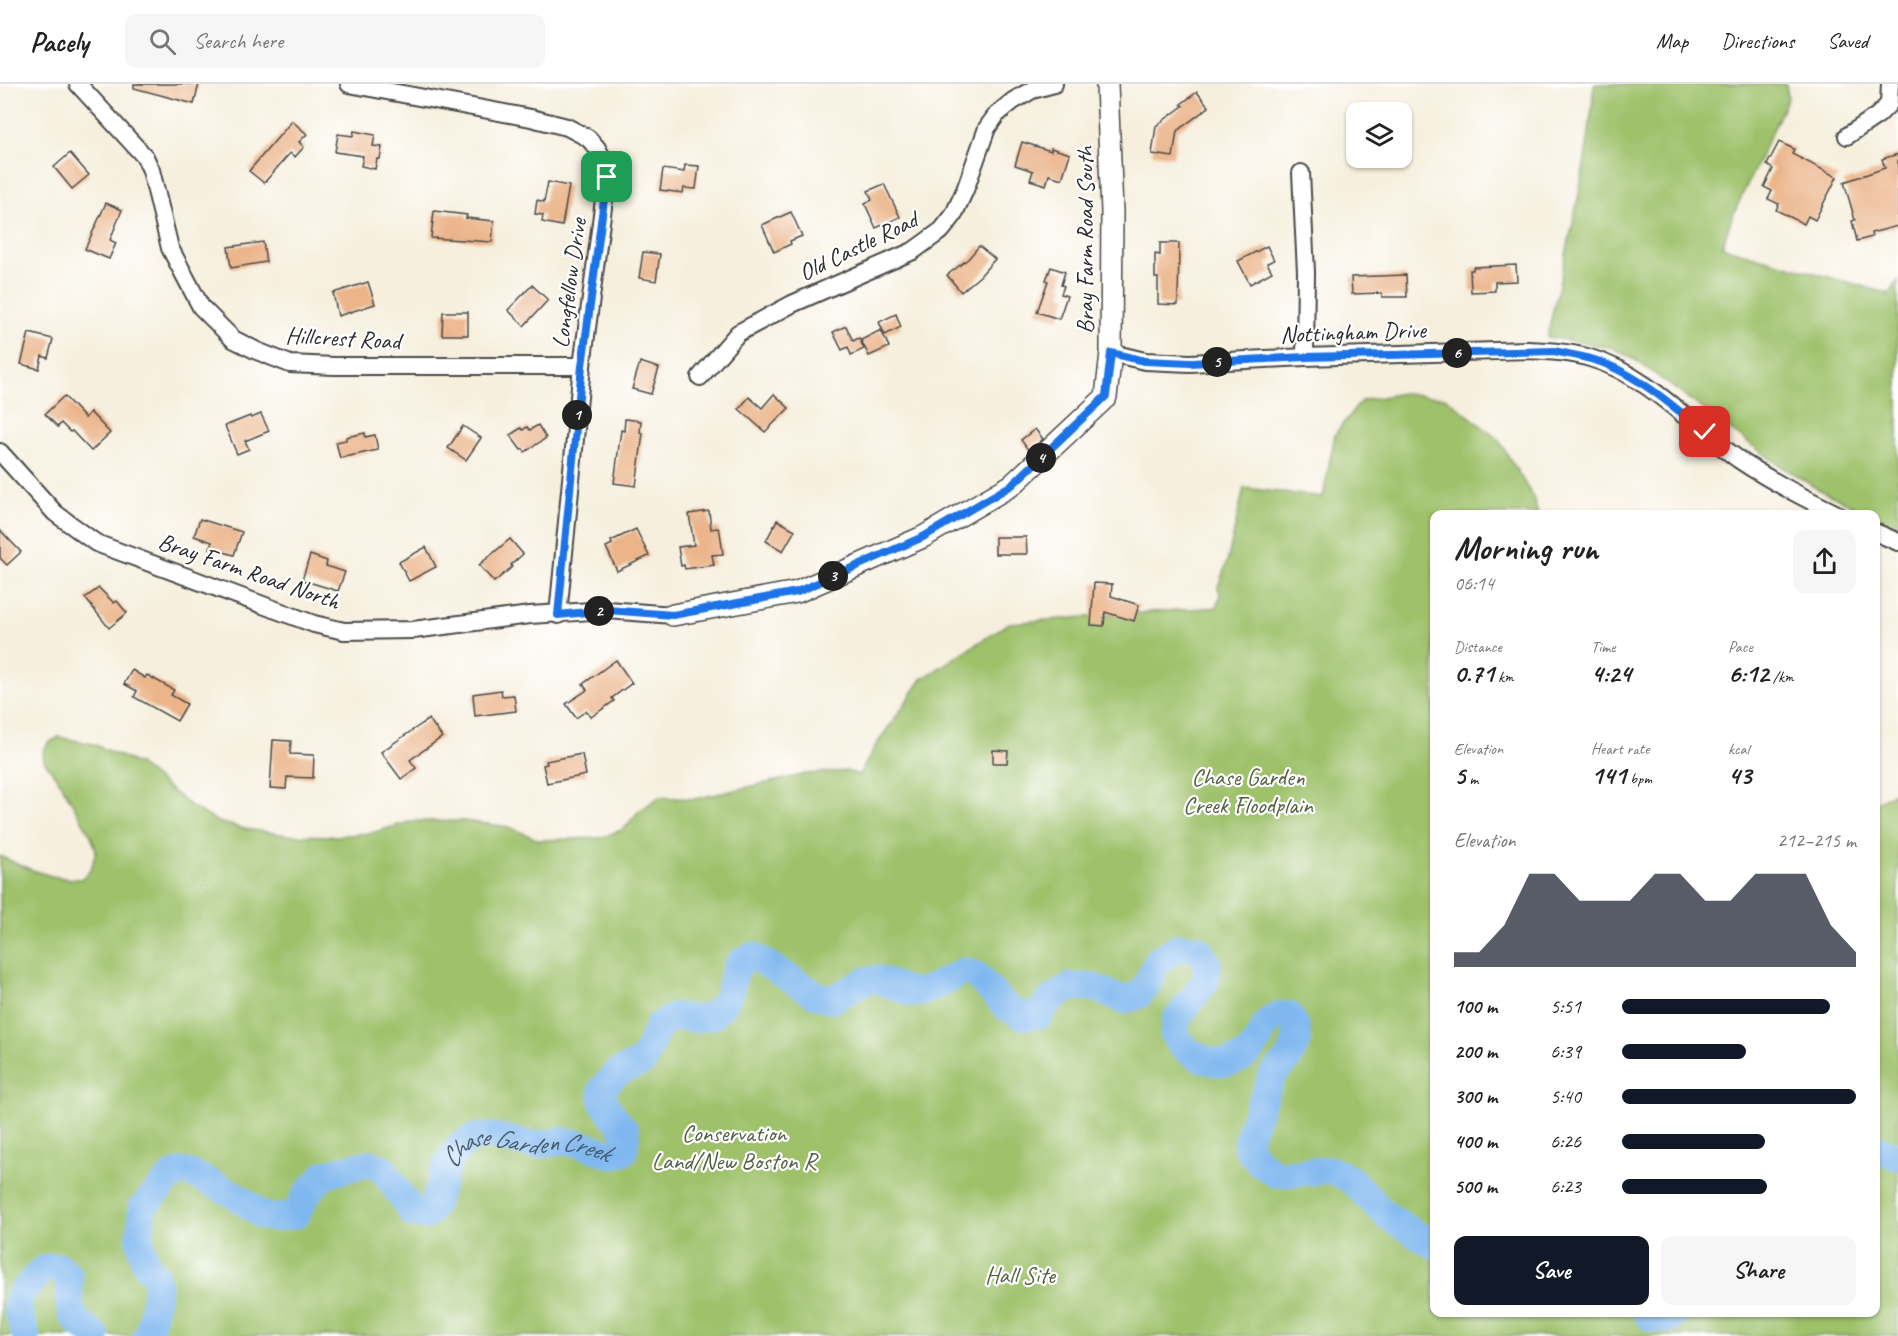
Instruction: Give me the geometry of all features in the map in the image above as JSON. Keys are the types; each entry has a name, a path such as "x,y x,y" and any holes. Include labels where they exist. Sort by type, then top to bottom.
{"street":[{"name":"Hillcrest Road","path":"78,84 145,157 151,170 170,248 201,307 233,339 290,364 582,366"},
{"name":"Longfellow Drive","path":"349,84 555,123 588,138 597,148 605,163 607,177 582,366 558,615"},
{"name":"Old Castle Road","path":"700,377 738,333 792,304 913,251 942,231 957,207 987,128 997,114 1023,95 1054,84"},
{"name":"Bray Farm Road South","path":"1106,396 1111,353 1112,212 1107,84"},
{"path":"1847,136 1878,115 1889,104 1890,84"},
{"path":"1301,173 1306,273 1305,357"},
{"name":"Nottingham Drive","path":"1111,353 1145,361 1190,363 1530,350 1554,351 1589,358 1609,365 1635,379 1740,460 1786,490 1828,510"},
{"name":"Bray Farm Road North","path":"0,452 55,513 96,543 314,624 344,631 413,630 530,615 558,615 607,610 673,615 797,592 923,537 1012,485 1106,396"},
{"path":"1880,534 1898,542"}],"green space":[{"path":"1594,84 1786,84 1788,98 1732,217 1722,247 1890,294 1898,280 1898,527 1880,518 1880,510 1862,510 1823,492 1776,463 1637,361 1613,348 1547,337 1582,180"},
{"path":"1402,393 1446,398 1498,439 1533,497 1537,510 1430,510 1430,1317 1880,1317 1880,801 1898,790 1898,1336 0,1336 0,856 29,869 59,878 81,879 91,870 96,850 91,836 60,782 44,761 43,752 48,743 59,737 93,744 138,764 192,807 218,822 245,829 288,835 336,836 371,833 413,821 464,821 509,827 539,840 600,838 624,829 638,812 659,797 695,799 807,774 847,771 859,775 875,747 922,679 1009,623 1217,607 1220,595 1218,587 1228,559 1244,488 1323,497 1335,434 1361,401"}],"building":[{"path":"134,84 199,84 194,104 134,88"},
{"path":"1197,92 1209,107 1177,131 1173,157 1152,154 1156,126 1183,106 1181,104"},
{"path":"292,121 307,134 299,142 304,147 295,157 290,153 264,183 249,171"},
{"path":"354,131 375,135 373,146 382,147 375,169 361,166 363,156 335,152 338,134 353,136"},
{"path":"1022,142 1070,154 1062,179 1049,175 1046,185 1030,180 1033,171 1015,165"},
{"path":"1779,142 1794,149 1792,154 1837,177 1815,220 1808,216 1804,224 1776,210 1779,204 1768,199 1772,191 1764,187 1773,169 1767,165"},
{"path":"70,153 89,175 72,189 54,167"},
{"path":"1898,154 1898,226 1871,233 1872,237 1857,241 1852,221 1855,220 1844,182 1885,168 1882,159"},
{"path":"685,165 699,166 696,189 684,188 683,193 660,190 663,169 684,172"},
{"path":"548,182 569,186 562,226 542,222 543,215 535,214 537,200 544,202"},
{"path":"884,184 900,217 876,228 865,204 872,200 868,191"},
{"path":"106,203 122,210 110,240 116,243 109,259 85,249"},
{"path":"434,211 494,221 492,242 431,238"},
{"path":"791,212 802,236 774,252 762,225"},
{"path":"263,242 266,262 231,268 228,247"},
{"path":"1160,243 1179,243 1178,305 1158,304 1155,254 1160,255"},
{"path":"979,246 995,259 961,292 947,275 968,259"},
{"path":"1267,246 1274,260 1267,263 1272,272 1250,284 1238,261"},
{"path":"643,252 660,254 656,281 639,278"},
{"path":"1516,265 1517,281 1495,282 1495,291 1471,292 1470,270 1473,270 1473,267"},
{"path":"1051,267 1065,272 1061,294 1067,296 1059,319 1037,312"},
{"path":"1406,275 1407,297 1382,297 1382,293 1352,294 1351,277"},
{"path":"368,282 375,304 338,316 333,293"},
{"path":"532,285 548,300 524,326 508,310"},
{"path":"443,312 468,312 468,335 442,335"},
{"path":"896,314 901,327 885,335 879,322"},
{"path":"846,326 853,341 859,338 864,349 851,355 848,347 842,350 833,332"},
{"path":"881,330 889,347 869,356 861,340"},
{"path":"29,333 53,339 48,358 42,356 39,369 21,364"},
{"path":"640,362 659,368 651,394 632,389"},
{"path":"774,394 789,408 765,432 739,409 749,397 762,408"},
{"path":"64,396 85,418 90,412 110,433 91,451 72,431 70,432 61,423 58,427 45,414"},
{"path":"261,414 269,431 245,441 249,449 237,454 225,426"},
{"path":"625,419 641,421 640,433 643,433 636,486 614,483 621,430 624,431"},
{"path":"538,425 546,438 525,452 521,450 510,435 521,428 523,430 527,427 530,430"},
{"path":"463,426 481,438 466,460 448,448"},
{"path":"1035,429 1043,439 1029,451 1021,440"},
{"path":"365,433 365,437 375,435 378,450 340,458 336,442 346,440 346,437"},
{"path":"709,511 711,529 718,528 720,532 723,554 712,555 714,565 685,569 684,565 681,566 678,547 694,545 689,514"},
{"path":"200,519 242,532 234,555 210,548 212,542 194,536"},
{"path":"777,520 795,530 783,551 766,541"},
{"path":"636,529 649,556 617,571 606,547 612,544 611,541"},
{"path":"0,530 21,552 7,565 0,558"},
{"path":"995,537 1026,537 1027,554 995,554"},
{"path":"510,539 523,554 494,582 479,565"},
{"path":"426,547 436,567 409,581 399,562"},
{"path":"310,555 327,561 326,566 345,572 338,591 302,580"},
{"path":"1094,583 1112,584 1111,596 1139,605 1134,621 1105,612 1104,626 1091,625"},
{"path":"99,588 114,603 117,601 127,613 109,628 85,598"},
{"path":"616,660 632,683 612,698 614,701 591,717 586,711 576,718 566,704 587,690 583,684"},
{"path":"132,670 145,678 147,675 174,690 171,695 187,704 177,721 134,697 137,691 124,684"},
{"path":"501,690 502,696 514,695 516,711 475,716 473,694"},
{"path":"429,719 442,737 410,760 416,768 401,779 381,752"},
{"path":"273,740 291,741 290,754 314,755 313,778 287,777 286,789 270,788"},
{"path":"993,750 1008,751 1007,763 993,763"},
{"path":"582,754 586,775 547,783 543,765 547,764 546,761"}],"waterway":[{"name":"Chase Garden Creek","path":"146,1336 149,1332 157,1279 145,1262 140,1241 142,1208 172,1176 183,1172 194,1175 235,1195 263,1216 273,1218 296,1215 306,1195 325,1174 369,1163 383,1169 413,1214 426,1216 432,1208 445,1171 454,1154 461,1146 478,1137 497,1137 536,1145 566,1141 613,1155 624,1151 626,1132 603,1102 602,1089 618,1072 643,1062 659,1025 676,1016 694,1019 712,1016 725,1002 736,969 745,959 753,956 815,994 831,1000 865,981 876,979 914,993 930,989 964,971 976,975 1006,1007 1023,1016 1039,1015 1049,1001 1070,987 1093,987 1123,1000 1137,996 1146,987 1158,960 1179,947 1198,949 1208,964 1205,982 1176,1020 1174,1035 1188,1050 1214,1062 1233,1062 1249,1052 1268,1023 1277,1016 1289,1015 1296,1027 1297,1042 1288,1059 1272,1076 1250,1131 1247,1147 1259,1162 1276,1174 1330,1170 1349,1178 1388,1217 1430,1243"},
{"name":"Chase Garden Creek","path":"1880,1150 1898,1157"},
{"name":"Chase Garden Creek","path":"26,1336 17,1308 19,1297 40,1272 49,1267 60,1267 69,1276 71,1311 79,1323 96,1336"},
{"name":"Chase Garden Creek","path":"1650,1317 1669,1319 1672,1317"}],"route":[{"path":"607,177 582,366 558,615 607,610 673,615 797,592 923,537 1012,485 1106,396 1111,353 1145,361 1190,363 1305,357 1554,351 1589,358 1609,365 1635,379 1705,432"}],"park label":[{"name":"Chase Garden Creek Floodplain","path":"1248,791"},
{"name":"Conservation Land/New Boston R","path":"734,1147"},
{"name":"Hall Site","path":"1020,1275"}]}
